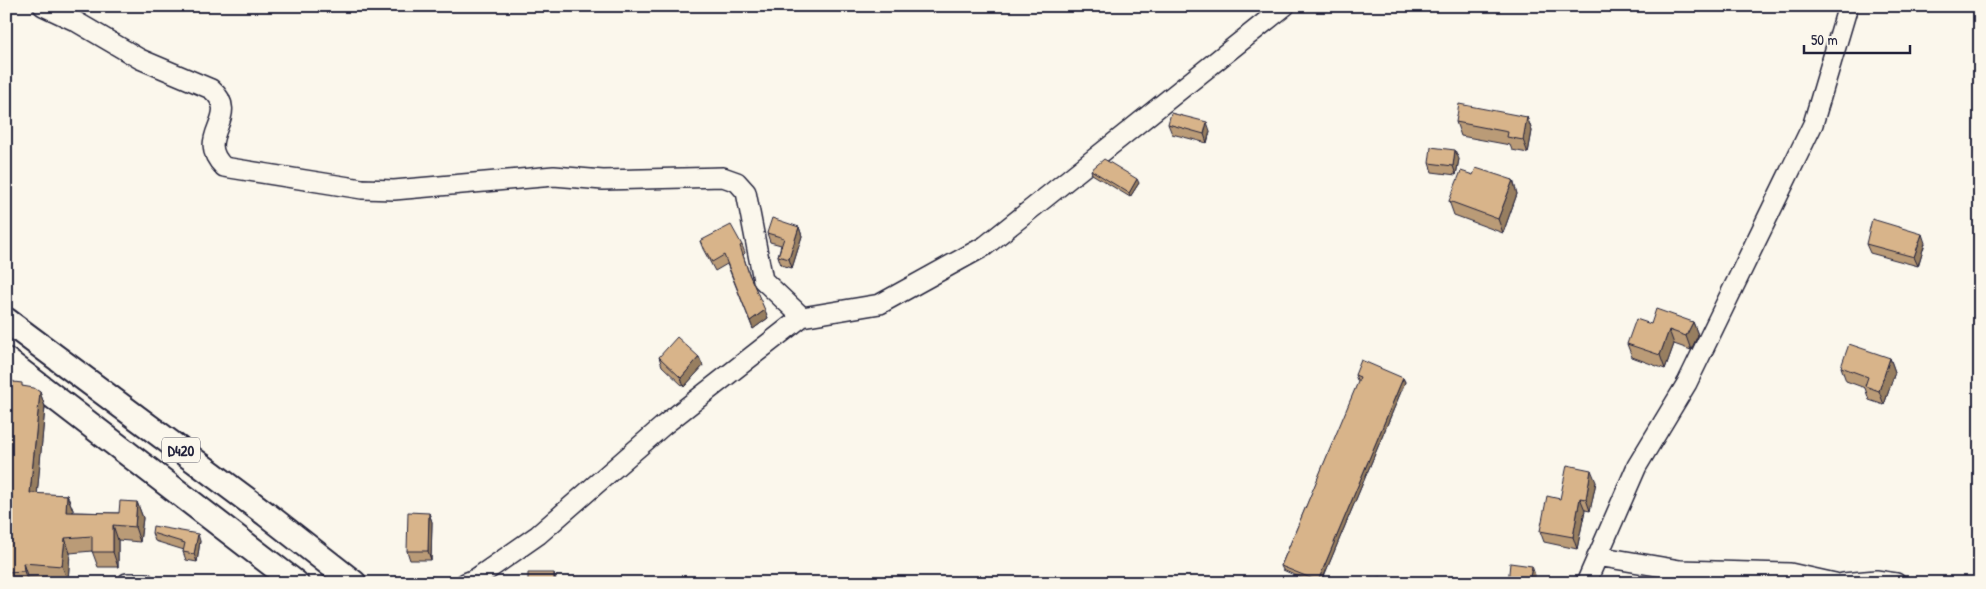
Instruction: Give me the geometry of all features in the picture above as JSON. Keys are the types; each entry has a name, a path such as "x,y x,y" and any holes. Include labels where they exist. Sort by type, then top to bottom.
{"main road":[{"name":"D420","path":"6,320 266,514 354,583"},
{"name":"D420","path":"6,360 296,583"}],"street":[{"path":"43,6 75,21 140,59 211,89 220,97 223,111 211,148 215,158 224,167 362,190 394,190 554,176 602,180 723,177 737,182 746,192 763,280 802,317"},
{"path":"465,583 475,579 538,535 664,425 802,317 880,304 985,246 1285,6"},
{"path":"1586,583 1637,466 1687,383 1813,124 1848,6"},
{"path":"1597,556 1680,570 1790,572 1835,583"},
{"path":"1843,583 1876,580 1896,583"},
{"path":"127,583 145,583"}],"building":[{"path":"1459,104 1527,117 1523,140 1507,137 1508,132 1456,122"},
{"path":"1171,113 1207,122 1204,134 1168,124"},
{"path":"1431,147 1455,150 1453,166 1429,163"},
{"path":"1104,159 1137,179 1129,193 1091,170"},
{"path":"1476,168 1513,180 1498,219 1449,201 1461,171 1473,175"},
{"path":"772,218 799,227 789,259 778,256 784,238 767,233"},
{"path":"1872,219 1922,234 1914,257 1866,244"},
{"path":"731,225 742,245 740,246 749,274 765,310 750,321 724,255 712,262 700,241"},
{"path":"1656,309 1693,322 1686,336 1669,330 1660,355 1627,344 1636,319 1651,324"},
{"path":"677,337 699,357 681,378 659,357"},
{"path":"1849,344 1890,358 1879,391 1865,386 1868,377 1841,367"},
{"path":"1361,360 1403,378 1318,581 1281,566 1360,377 1355,375"},
{"path":"6,381 22,383 22,386 34,388 40,392 30,493 67,495 66,512 119,513 120,501 137,502 135,527 113,525 113,552 92,552 92,536 65,538 62,566 23,563 24,571 6,572"},
{"path":"1567,465 1591,470 1586,499 1580,498 1573,537 1540,531 1547,496 1560,499"},
{"path":"408,512 429,513 428,551 407,551"},
{"path":"153,526 198,534 194,554 183,552 185,543 152,533"},
{"path":"1510,563 1532,566 1529,583 1508,583"},
{"path":"528,573 554,573 554,583 528,583"},
{"path":"1381,577 1382,583 1323,582 1350,578 1351,582"}]}
